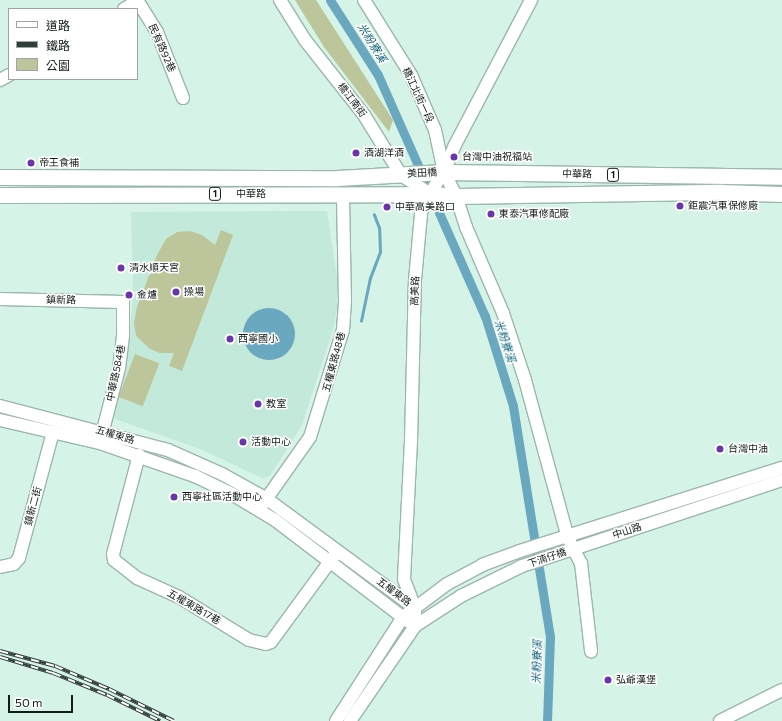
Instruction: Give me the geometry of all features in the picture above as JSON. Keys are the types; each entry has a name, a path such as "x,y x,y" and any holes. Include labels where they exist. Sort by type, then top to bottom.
{"main road":[{"name":"美田橋","path":"401,174 443,173"},
{"name":"中華路","path":"443,173 782,178"},
{"name":"中華路","path":"0,177 337,178 401,174"},
{"name":"中華路","path":"456,196 722,192 782,194"},
{"name":"中華路","path":"0,195 343,195 427,199"},
{"name":"1","path":"427,199 456,196"}],"street":[{"name":"橋江南街","path":"280,0 305,40 364,115 401,174 427,199"},
{"name":"橋江北街一段","path":"364,0 411,75 435,130 443,173 456,196 466,227 503,313 525,380 570,543"},
{"name":"高美路","path":"415,608 404,579 411,441 415,280 427,199 443,173 455,145 531,0"},
{"path":"126,8 137,1"},
{"name":"民有路92巷","path":"137,1 157,32 183,98"},
{"name":"五權東路48巷","path":"259,510 310,437 343,330 345,301 343,195"},
{"name":"鎮新路","path":"0,299 123,302"},
{"name":"中華路584巷","path":"101,437 119,368 123,336 123,302"},
{"name":"五權東路","path":"0,406 101,437 185,457 267,499 415,608 415,626"},
{"name":"五權東路","path":"0,420 53,432 101,437 138,455 195,476 259,510 330,561 415,626"},
{"name":"鎮新二街","path":"0,567 14,564 19,558 53,432"},
{"name":"五權東路17巷","path":"138,455 113,554 119,565 137,578 179,597 249,640 266,644 295,611 338,550"},
{"name":"中山路","path":"570,543 736,489 782,468"},
{"name":"中山路","path":"736,489 782,480"},
{"path":"570,543 581,564 591,651"},
{"name":"下湳仔橋","path":"415,608 453,581 482,565 520,551 570,543"},
{"name":"下湳仔橋","path":"415,626 461,596 570,543"},
{"path":"336,721 403,617 415,608"},
{"path":"350,721 415,626"},
{"path":"720,721 782,690"}],"shaded area":[{"name":"西寧國小","path":"327,211 337,277 337,309 333,330 302,425 270,476 262,478 200,449 115,419 114,415 129,347 133,292 131,212"}],"green space":[{"path":"295,0 316,0 393,120 389,132 324,47"},
{"path":"221,230 233,235 182,371 169,366 174,353 160,353 150,349 136,336 134,323 137,307 156,257 166,239 177,232 190,231 202,235 215,245"},
{"path":"135,354 159,363 143,406 119,397"}],"water":[{"path":"264,308 274,308 288,315 295,329 295,339 288,353 274,360 264,360 254,356 247,349 243,339 243,329 247,319 254,312"}],"waterway":[{"name":"米粉寮溪","path":"330,0 378,75 485,316 513,406 550,636 547,721"},
{"path":"361,321 370,278 380,252 379,228 374,215"}],"railway":[{"path":"0,651 55,666 109,689 174,721"},
{"path":"0,657 53,673 107,695 160,721"}],"place":[{"name":"酒湖洋酒","path":"356,153"},
{"name":"台灣中油祝福站","path":"454,157"},
{"name":"帝王食補","path":"31,163"},
{"name":"鉅震汽車保修廠","path":"680,206"},
{"name":"中華高美路口","path":"387,207"},
{"name":"東泰汽車修配廠","path":"491,214"},
{"name":"清水順天宮","path":"121,268"},
{"name":"操場","path":"176,292"},
{"name":"金爐","path":"129,295"},
{"name":"西寧國小","path":"230,339"},
{"name":"教室","path":"258,404"},
{"name":"活動中心","path":"243,442"},
{"name":"台灣中油","path":"720,449"},
{"name":"西寧社區活動中心","path":"174,497"},
{"name":"弘爺漢堡","path":"608,680"}]}
